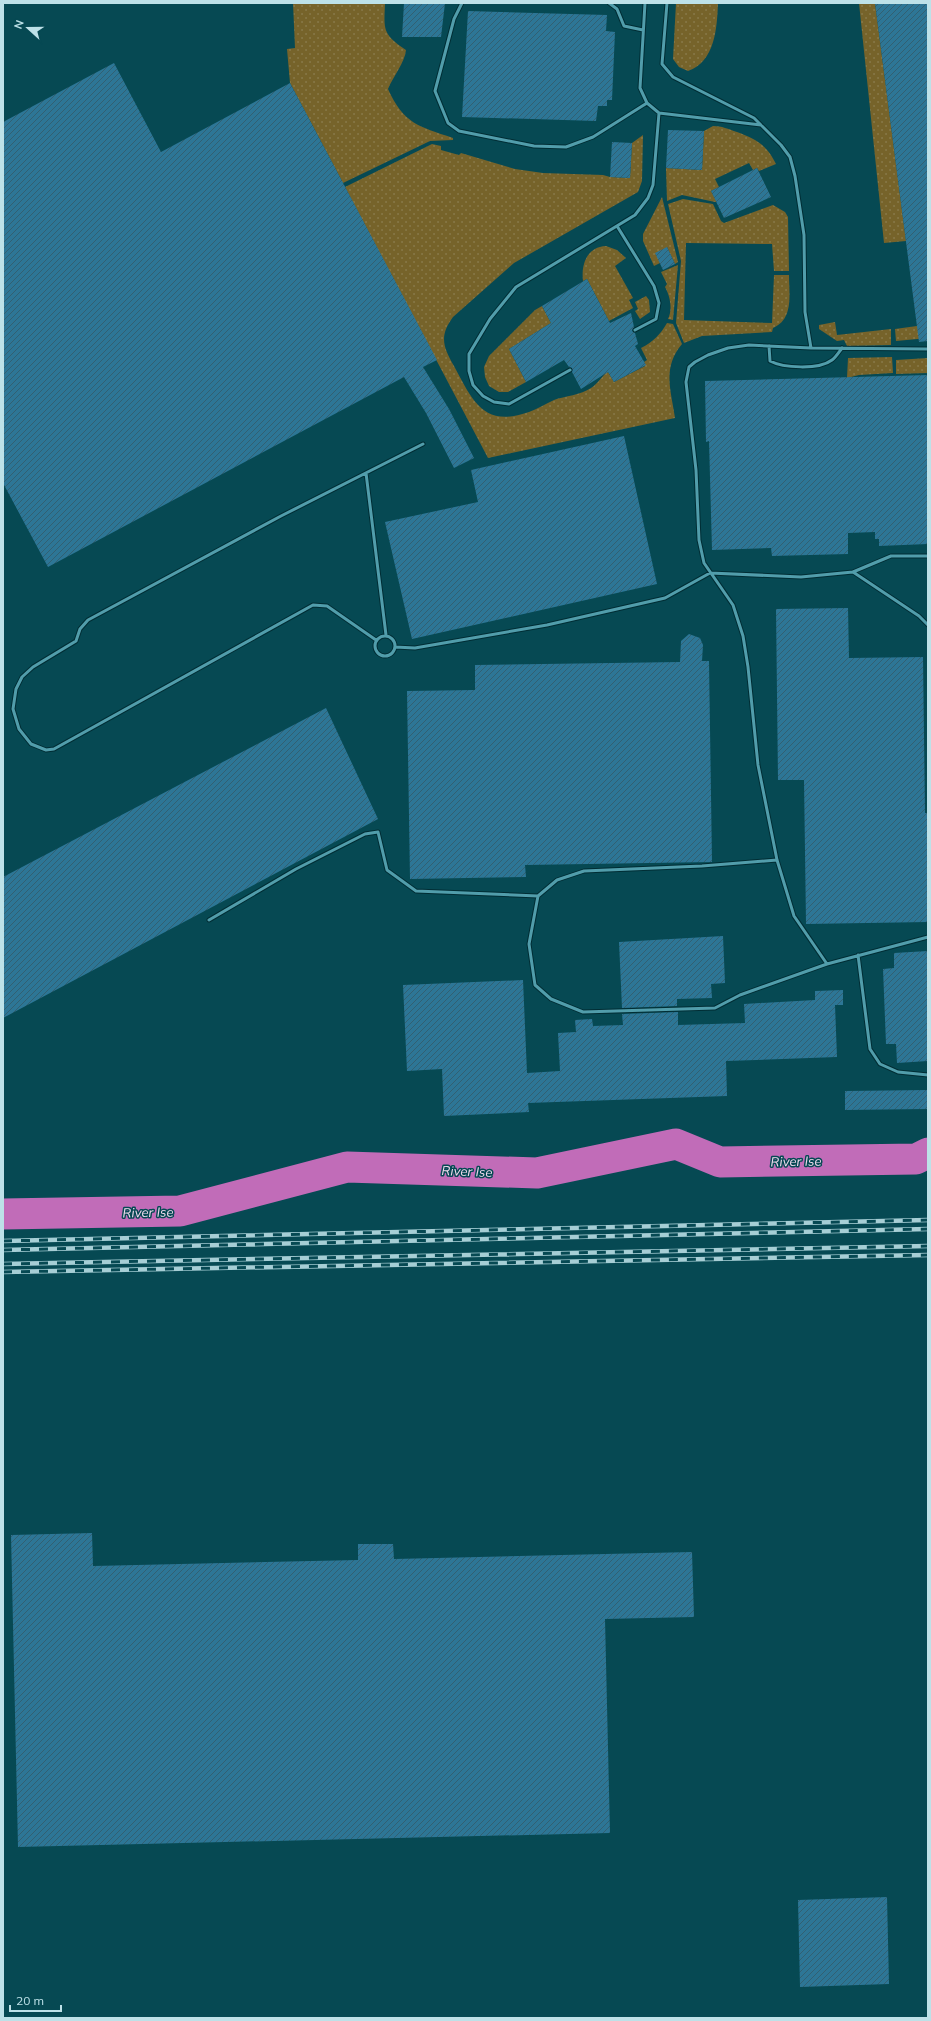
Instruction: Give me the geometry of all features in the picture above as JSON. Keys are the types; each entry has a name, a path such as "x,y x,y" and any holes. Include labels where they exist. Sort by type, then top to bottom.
{"lane":[{"path":"462,3 454,19 435,91 448,123 459,131 534,146 566,147 593,137 647,103"},
{"path":"608,3 617,8 624,26 643,30"},
{"path":"645,3 640,88 647,103 659,113 761,125"},
{"path":"667,3 662,64 673,77 754,118 781,145 790,157 795,176 804,235 805,312 811,348"},
{"path":"570,370 509,404 494,402 483,396 473,385 469,371 469,354 490,319 516,287 635,215 648,198 653,185 659,113"},
{"path":"617,226 654,286 659,303 656,318 635,330"},
{"path":"827,964 794,916 777,860 758,765 748,667 743,636 733,604 704,563 699,540 696,470 686,382 689,367 708,355 728,348 749,345 811,348 928,349"},
{"path":"769,346 770,361 779,365 793,366 819,365 831,361 842,348"},
{"path":"376,640 327,606 313,606 54,749 46,750 32,744 18,729 14,714 14,698 16,688 22,678 34,667 76,641 80,629 88,620 280,516 423,444"},
{"path":"366,473 386,636"},
{"path":"376,640 376,650 380,655 390,655 396,648 415,648 547,625 665,598 710,573 801,577 853,572 891,556 928,556"},
{"path":"853,572 919,616 928,625"},
{"path":"386,636 394,641 396,648"},
{"path":"376,640 386,636"},
{"path":"209,920 296,869 365,834 378,832 387,870 416,891 538,896"},
{"path":"777,860 702,866 584,871 557,880 538,896 529,944 535,985 551,999 583,1012 715,1008 740,995 827,964 928,937"},
{"path":"858,955 870,1049 880,1064 886,1067 898,1072 928,1075"}],"shaded area":[{"path":"293,3 385,3 384,19 386,31 392,40 406,50 401,64 388,89 394,101 406,117 421,126 453,138 453,140 430,141 343,183 290,83 287,49 295,48"},
{"path":"676,3 718,3 717,23 713,43 704,60 697,67 688,71 679,67 673,59"},
{"path":"859,3 875,3 906,241 884,243"},
{"path":"713,126 728,129 755,140 765,147 773,157 776,164 759,171 757,168 753,170 749,163 715,179 719,187 711,191 717,202 682,195 667,201 666,168 702,170 704,131"},
{"path":"643,135 642,181 638,192 514,263 453,317 446,330 444,342 447,353 467,390 481,408 490,414 513,416 529,412 554,400 578,394 587,390 594,386 608,372 614,382 645,366 644,362 647,360 641,348 656,338 667,323 673,324 682,344 672,362 670,371 670,389 675,418 488,458 345,187 432,144 441,146 441,150 459,155 461,153 515,169 543,173 603,175 610,177 630,178 632,143"},
{"path":"662,197 678,262 675,264 667,247 660,263 654,266 643,241 643,234"},
{"path":"683,199 713,204 721,221 724,223 773,205 785,212 788,217 789,271 774,271 772,244 686,243 684,320 772,323 774,275 789,275 789,305 787,312 784,319 780,324 773,328 772,332 702,336 684,343 676,323 681,261 668,204"},
{"path":"606,246 617,250 626,258 615,266 633,298 629,300 633,308 609,321 587,279 583,281 584,263 590,253 599,247"},
{"path":"678,265 673,320 668,319 670,315 670,303 665,287 667,284 661,272"},
{"path":"646,296 649,300 650,312 640,319 635,311 638,309 635,302"},
{"path":"542,306 551,323 509,349 526,382 508,392 499,392 489,386 485,377 484,367 489,356 535,310"},
{"path":"835,322 837,335 891,329 891,345 847,346 844,340 837,341 819,329 819,325"},
{"path":"917,326 928,338 896,341 895,329"},
{"path":"892,357 893,373 859,375 847,378 848,358"},
{"path":"928,358 928,373 896,374 896,360"}],"building":[{"path":"404,3 445,3 441,37 402,37"},
{"path":"875,3 928,3 928,341 919,342"},
{"path":"468,11 607,15 606,31 615,32 612,100 607,100 607,106 598,106 596,121 462,117"},
{"path":"114,63 161,152 290,83 437,360 423,367 449,409 474,458 454,468 426,413 404,377 48,567 3,483 3,122"},
{"path":"668,130 704,131 702,170 666,168"},
{"path":"612,142 632,143 630,178 610,177"},
{"path":"757,168 771,197 724,218 711,191"},
{"path":"667,247 675,264 663,270 655,253"},
{"path":"587,279 610,323 631,313 634,327 632,331 635,333 638,344 635,346 646,365 614,382 608,372 581,389 572,372 572,368 569,367 564,360 526,382 509,349 551,323 542,306"},
{"path":"928,375 928,544 879,546 879,539 875,539 875,532 848,533 848,554 772,556 771,548 712,550 709,441 706,442 705,381"},
{"path":"624,436 657,584 412,639 385,522 478,502 471,470"},
{"path":"848,608 849,658 923,657 925,813 928,813 928,922 806,924 804,780 778,780 776,609"},
{"path":"689,634 700,638 703,645 702,661 709,661 712,862 525,865 526,877 410,879 407,691 475,690 475,665 680,662 681,641"},
{"path":"326,708 378,819 3,1018 3,877"},
{"path":"723,936 725,983 711,984 712,998 677,999 677,1006 622,1008 619,942"},
{"path":"928,951 928,1061 897,1063 896,1044 886,1044 883,969 894,968 894,953"},
{"path":"523,980 527,1073 560,1071 558,1033 576,1032 575,1020 592,1019 593,1026 623,1025 622,1014 678,1012 678,1025 745,1023 744,1004 815,1000 815,991 843,990 843,1005 835,1005 837,1057 726,1061 727,1096 528,1103 529,1112 444,1116 442,1069 407,1071 403,985"},
{"path":"928,1090 928,1109 845,1110 845,1091"},
{"path":"92,1533 93,1566 358,1560 358,1544 393,1544 394,1559 692,1552 694,1617 605,1619 610,1833 18,1847 11,1535"},
{"path":"887,1897 889,1984 800,1987 798,1900"}],"waterway":[{"name":"River Ise","path":"3,1214 180,1211 347,1167 537,1173 676,1144 720,1162 916,1159 928,1153"}],"railway":[{"path":"3,1241 928,1220"},
{"path":"3,1250 928,1229"},
{"path":"3,1264 928,1246"},
{"path":"3,1272 928,1255"}]}
